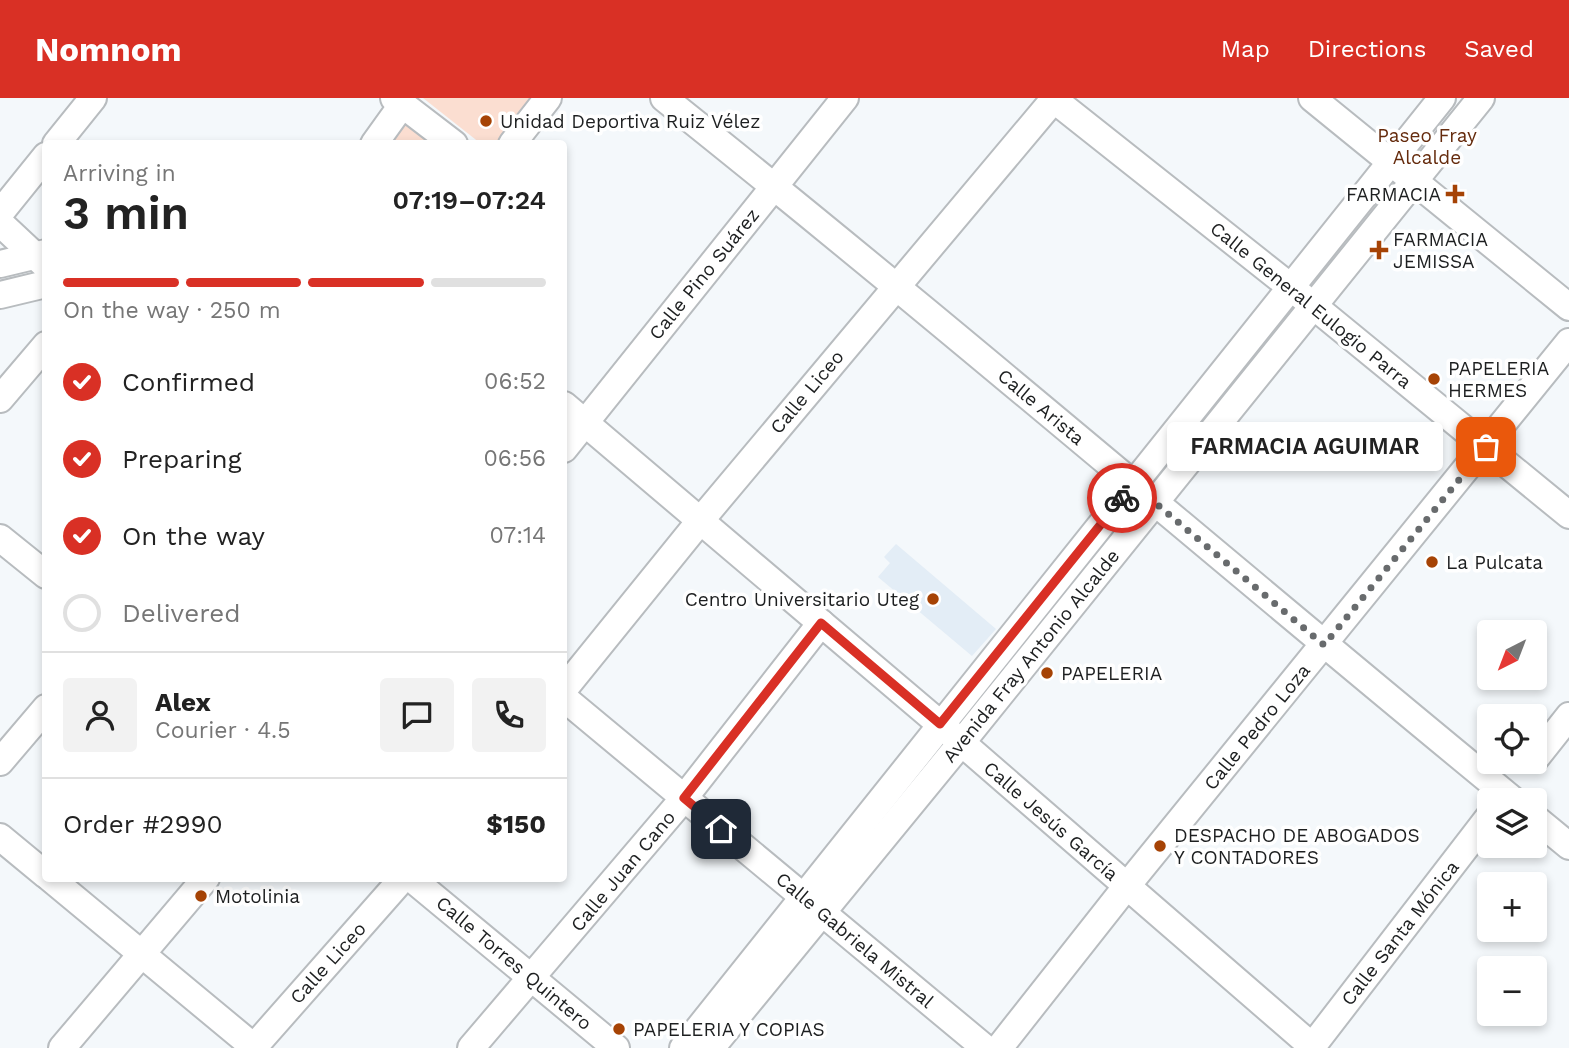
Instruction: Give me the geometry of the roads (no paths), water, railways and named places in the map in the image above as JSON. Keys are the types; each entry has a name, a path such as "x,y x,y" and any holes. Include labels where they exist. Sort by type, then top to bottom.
{"street":[{"path":"59,140 93,98"},
{"path":"515,140 548,98"},
{"name":"Calle Arista","path":"664,98 896,286 1495,788"},
{"name":"Calle Pino Suárez","path":"567,445 845,98"},
{"name":"Calle Liceo","path":"567,685 699,521 1053,98"},
{"name":"Calle General Eulogio Parra","path":"1053,98 1569,514"},
{"path":"1312,98 1569,307"},
{"name":"Avenida Fray Antonio Alcalde","path":"711,1048 940,724 1442,98"},
{"name":"Avenida Fray Antonio Alcalde","path":"682,1048 962,742 1481,98"},
{"path":"376,140 398,101 449,140"},
{"path":"0,213 42,161"},
{"path":"0,223 42,258"},
{"path":"0,264 42,258"},
{"path":"0,295 42,285"},
{"name":"Calle Pedro Loza","path":"999,1048 1126,887 1569,342"},
{"path":"0,399 42,350"},
{"name":"Calle Jesús García","path":"567,408 962,742 1313,1048"},
{"path":"0,538 42,572"},
{"name":"Calle Juan Cano","path":"471,1048 684,798 821,623"},
{"name":"Calle Gabriela Mistral","path":"567,700 985,1048"},
{"path":"0,762 42,713"},
{"path":"1547,744 1569,716"},
{"path":"1547,828 1569,846"},
{"name":"Calle Santa Mónica","path":"1313,1048 1477,833"},
{"path":"0,837 42,872"},
{"path":"55,882 254,1048"},
{"path":"62,1048 203,882"},
{"name":"Calle Liceo","path":"254,1048 399,882"},
{"name":"Calle Torres Quintero","path":"416,882 616,1048"}],"place":[{"name":"Unidad Deportiva Ruiz Vélez","path":"486,121"},
{"name":"FARMACIA","path":"1455,194"},
{"name":"FARMACIA JEMISSA","path":"1379,250"},
{"name":"PAPELERIA HERMES","path":"1434,379"},
{"name":"FARMACIA AGUIMAR","path":"1486,447"},
{"name":"La Pulcata","path":"1432,562"},
{"name":"Centro Universitario Uteg","path":"933,599"},
{"name":"PAPELERIA","path":"1047,673"},
{"name":"DESPACHO DE ABOGADOS Y CONTADORES","path":"1160,846"},
{"name":"Motolinia","path":"201,896"},
{"name":"PAPELERIA Y COPIAS","path":"619,1029"}],"park label":[{"name":"Paseo Fray Alcalde","path":"1427,146"}]}
